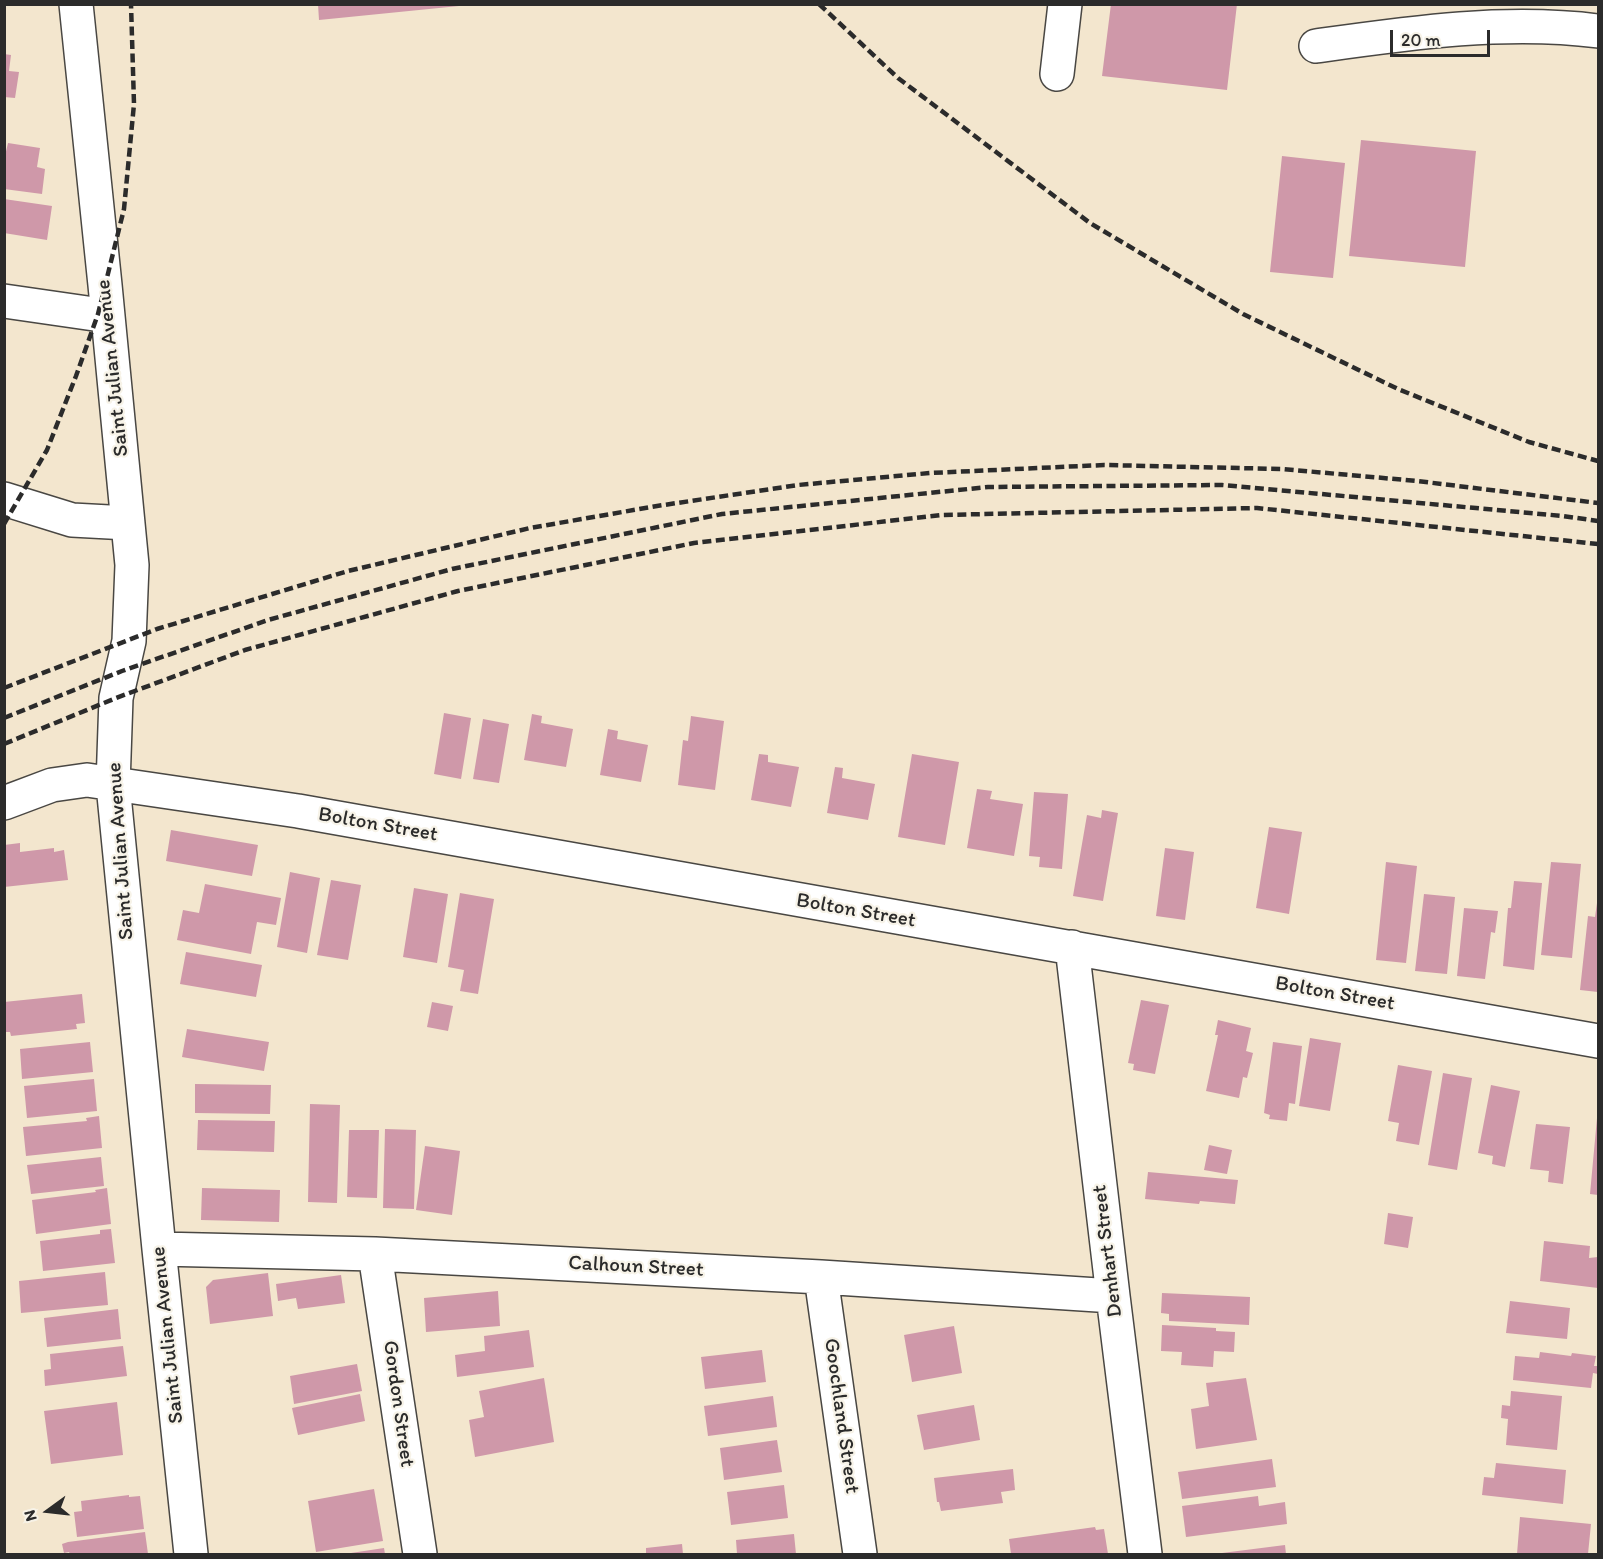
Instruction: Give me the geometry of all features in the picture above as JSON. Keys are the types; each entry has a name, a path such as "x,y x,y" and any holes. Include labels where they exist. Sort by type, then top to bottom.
{"street":[{"name":"Saint Julian Avenue","path":"76,4 132,565 129,641 116,698 113,785 191,1554"},
{"path":"1057,74 1065,4"},
{"path":"1316,46 1426,32 1515,27 1599,31"},
{"path":"4,301 108,316"},
{"path":"4,500 72,520 128,523"},
{"name":"Bolton Street","path":"4,803 52,785 87,780 310,813 1599,1041"},
{"name":"Denhart Street","path":"1072,947 1145,1554"},
{"name":"Calhoun Street","path":"159,1249 375,1254 821,1277 1113,1296"},
{"name":"Gordon Street","path":"375,1254 420,1554"},
{"name":"Goochland Street","path":"821,1277 860,1554"}],"building":[{"path":"318,4 459,4 459,6 319,20"},
{"path":"1111,4 1237,4 1227,90 1102,76"},
{"path":"4,54 11,55 9,71 19,72 15,98 4,97"},
{"path":"1361,140 1476,151 1465,267 1349,256"},
{"path":"8,143 40,148 37,167 45,169 42,194 4,189 4,160"},
{"path":"1282,156 1345,163 1333,278 1270,272"},
{"path":"4,199 52,206 47,240 4,233"},
{"path":"444,713 471,718 461,779 434,774"},
{"path":"532,714 542,716 541,723 573,729 566,767 524,760"},
{"path":"691,716 724,721 715,790 678,785 683,740 688,741"},
{"path":"483,719 509,724 499,783 473,779"},
{"path":"608,729 618,731 617,739 648,745 641,782 600,775"},
{"path":"759,754 768,755 768,762 799,767 791,807 751,800"},
{"path":"912,754 959,762 945,845 898,837"},
{"path":"835,767 843,768 842,778 875,784 868,820 827,813"},
{"path":"977,789 992,791 990,799 1023,804 1014,856 967,848"},
{"path":"1034,792 1068,794 1062,869 1039,867 1040,857 1029,856"},
{"path":"1102,810 1118,813 1103,901 1073,896 1087,815 1101,818"},
{"path":"1269,827 1302,832 1289,914 1256,908"},
{"path":"171,830 258,845 252,876 166,861"},
{"path":"20,843 20,852 54,848 54,852 64,850 68,880 4,887 4,845"},
{"path":"1165,848 1194,852 1185,920 1156,916"},
{"path":"1386,862 1417,866 1406,963 1376,960"},
{"path":"1551,862 1581,864 1572,958 1541,955"},
{"path":"290,872 320,878 307,953 277,947"},
{"path":"331,880 361,885 348,960 317,955"},
{"path":"1514,881 1542,883 1534,970 1503,966 1508,908 1511,908"},
{"path":"205,884 281,898 276,925 257,922 251,954 177,940 183,910 199,913"},
{"path":"414,888 448,894 437,963 403,957"},
{"path":"460,893 494,899 478,994 460,991 464,970 448,967"},
{"path":"1424,894 1455,897 1447,974 1415,971"},
{"path":"1597,903 1598,992 1580,990 1588,916 1595,917"},
{"path":"1464,908 1498,911 1495,933 1491,932 1485,979 1457,976"},
{"path":"186,952 262,965 256,997 180,984"},
{"path":"82,994 85,1023 76,1024 77,1029 11,1036 10,1032 4,1032 4,1002"},
{"path":"1141,1000 1169,1005 1155,1074 1133,1070 1134,1064 1128,1063"},
{"path":"432,1002 453,1006 448,1031 427,1027"},
{"path":"1218,1020 1251,1028 1246,1051 1253,1053 1247,1078 1243,1077 1239,1098 1206,1091 1218,1035 1215,1035"},
{"path":"187,1029 269,1042 264,1071 182,1057"},
{"path":"1310,1038 1341,1043 1330,1111 1299,1106"},
{"path":"90,1042 93,1072 22,1079 20,1049"},
{"path":"1273,1042 1302,1046 1295,1104 1289,1103 1287,1121 1269,1119 1270,1115 1264,1113"},
{"path":"1398,1065 1432,1071 1419,1145 1396,1141 1399,1123 1388,1121"},
{"path":"1443,1073 1472,1078 1457,1170 1428,1165"},
{"path":"94,1079 97,1111 27,1118 24,1086"},
{"path":"195,1084 271,1085 270,1114 195,1113"},
{"path":"1491,1085 1520,1091 1505,1167 1492,1164 1493,1156 1478,1153"},
{"path":"310,1104 340,1105 337,1203 308,1202"},
{"path":"99,1116 102,1148 26,1156 23,1127 87,1121 86,1118"},
{"path":"1598,1118 1598,1195 1590,1194"},
{"path":"198,1120 275,1121 274,1152 197,1150"},
{"path":"1536,1124 1570,1127 1563,1184 1548,1182 1549,1171 1530,1169"},
{"path":"385,1129 416,1130 414,1209 383,1208"},
{"path":"349,1130 379,1130 377,1198 347,1197"},
{"path":"1209,1145 1232,1150 1227,1174 1204,1170"},
{"path":"425,1146 460,1151 452,1215 416,1210"},
{"path":"101,1157 104,1186 31,1194 27,1165"},
{"path":"1148,1172 1238,1180 1235,1204 1200,1201 1199,1204 1145,1199"},
{"path":"107,1188 111,1224 36,1234 32,1200 96,1192 95,1190"},
{"path":"202,1188 280,1190 279,1222 201,1220"},
{"path":"1388,1213 1413,1217 1408,1248 1384,1244"},
{"path":"111,1229 115,1263 43,1271 40,1241 100,1234 100,1230"},
{"path":"1544,1241 1590,1246 1589,1258 1598,1257 1598,1288 1540,1281"},
{"path":"105,1272 108,1305 21,1313 19,1281"},
{"path":"268,1273 273,1316 210,1324 206,1287 213,1280"},
{"path":"341,1275 345,1303 298,1309 296,1298 278,1301 276,1284"},
{"path":"498,1291 500,1326 426,1332 424,1298"},
{"path":"1162,1293 1250,1297 1249,1325 1169,1321 1169,1314 1161,1313"},
{"path":"1510,1301 1570,1308 1567,1339 1506,1333"},
{"path":"118,1309 121,1339 47,1347 44,1318"},
{"path":"1162,1325 1216,1328 1216,1331 1235,1332 1234,1352 1214,1351 1213,1367 1181,1365 1182,1352 1161,1351"},
{"path":"954,1326 962,1373 912,1382 904,1335"},
{"path":"529,1330 534,1367 457,1377 455,1355 485,1351 484,1336"},
{"path":"123,1346 127,1376 45,1386 44,1370 51,1369 50,1354"},
{"path":"762,1350 766,1382 705,1389 701,1357"},
{"path":"1540,1352 1596,1356 1594,1366 1598,1366 1598,1374 1593,1373 1591,1388 1513,1380 1515,1356 1539,1358"},
{"path":"357,1364 362,1391 294,1404 290,1376"},
{"path":"544,1378 554,1442 475,1457 469,1420 484,1417 479,1391"},
{"path":"1246,1378 1257,1440 1196,1449 1191,1409 1209,1406 1206,1383"},
{"path":"1511,1391 1562,1396 1557,1450 1506,1445 1508,1419 1501,1418 1502,1405 1510,1406"},
{"path":"360,1394 365,1421 298,1435 292,1408"},
{"path":"773,1396 777,1427 708,1436 704,1406"},
{"path":"117,1402 123,1455 51,1464 44,1411"},
{"path":"974,1405 980,1440 924,1450 917,1415"},
{"path":"777,1440 782,1472 724,1480 720,1448"},
{"path":"1272,1459 1276,1487 1182,1499 1178,1472"},
{"path":"1496,1463 1566,1470 1563,1504 1482,1495 1484,1477 1494,1478"},
{"path":"1013,1469 1015,1490 1001,1492 1003,1503 941,1511 939,1502 937,1502 934,1478"},
{"path":"784,1485 788,1518 731,1525 727,1492"},
{"path":"374,1489 383,1541 316,1552 308,1501"},
{"path":"129,1495 129,1497 140,1496 144,1529 77,1537 74,1512 82,1511 81,1501"},
{"path":"1258,1496 1259,1506 1285,1502 1287,1524 1186,1537 1182,1506"},
{"path":"1520,1517 1591,1524 1588,1554 1517,1554"},
{"path":"1095,1527 1096,1530 1104,1529 1108,1554 1011,1554 1009,1539"},
{"path":"145,1532 148,1554 70,1554 69,1552 64,1553 62,1544 68,1542"},
{"path":"794,1534 796,1554 737,1554 736,1540"},
{"path":"682,1544 683,1554 646,1554 646,1548"},
{"path":"1285,1545 1286,1554 1222,1554 1222,1553"},
{"path":"384,1548 385,1554 351,1553"}],"railway":[{"path":"4,524 47,450 76,376 98,314 124,209 134,104 131,4"},
{"path":"819,4 898,78 1090,223 1243,314 1398,389 1529,442 1598,461"},
{"path":"4,688 157,629 348,571 530,528 798,485 930,473 1104,465 1282,469 1417,481 1598,503"},
{"path":"4,718 122,671 268,620 452,569 722,514 988,487 1222,485 1598,521"},
{"path":"4,744 116,698 245,650 458,591 694,543 942,515 1257,508 1598,544"}]}
